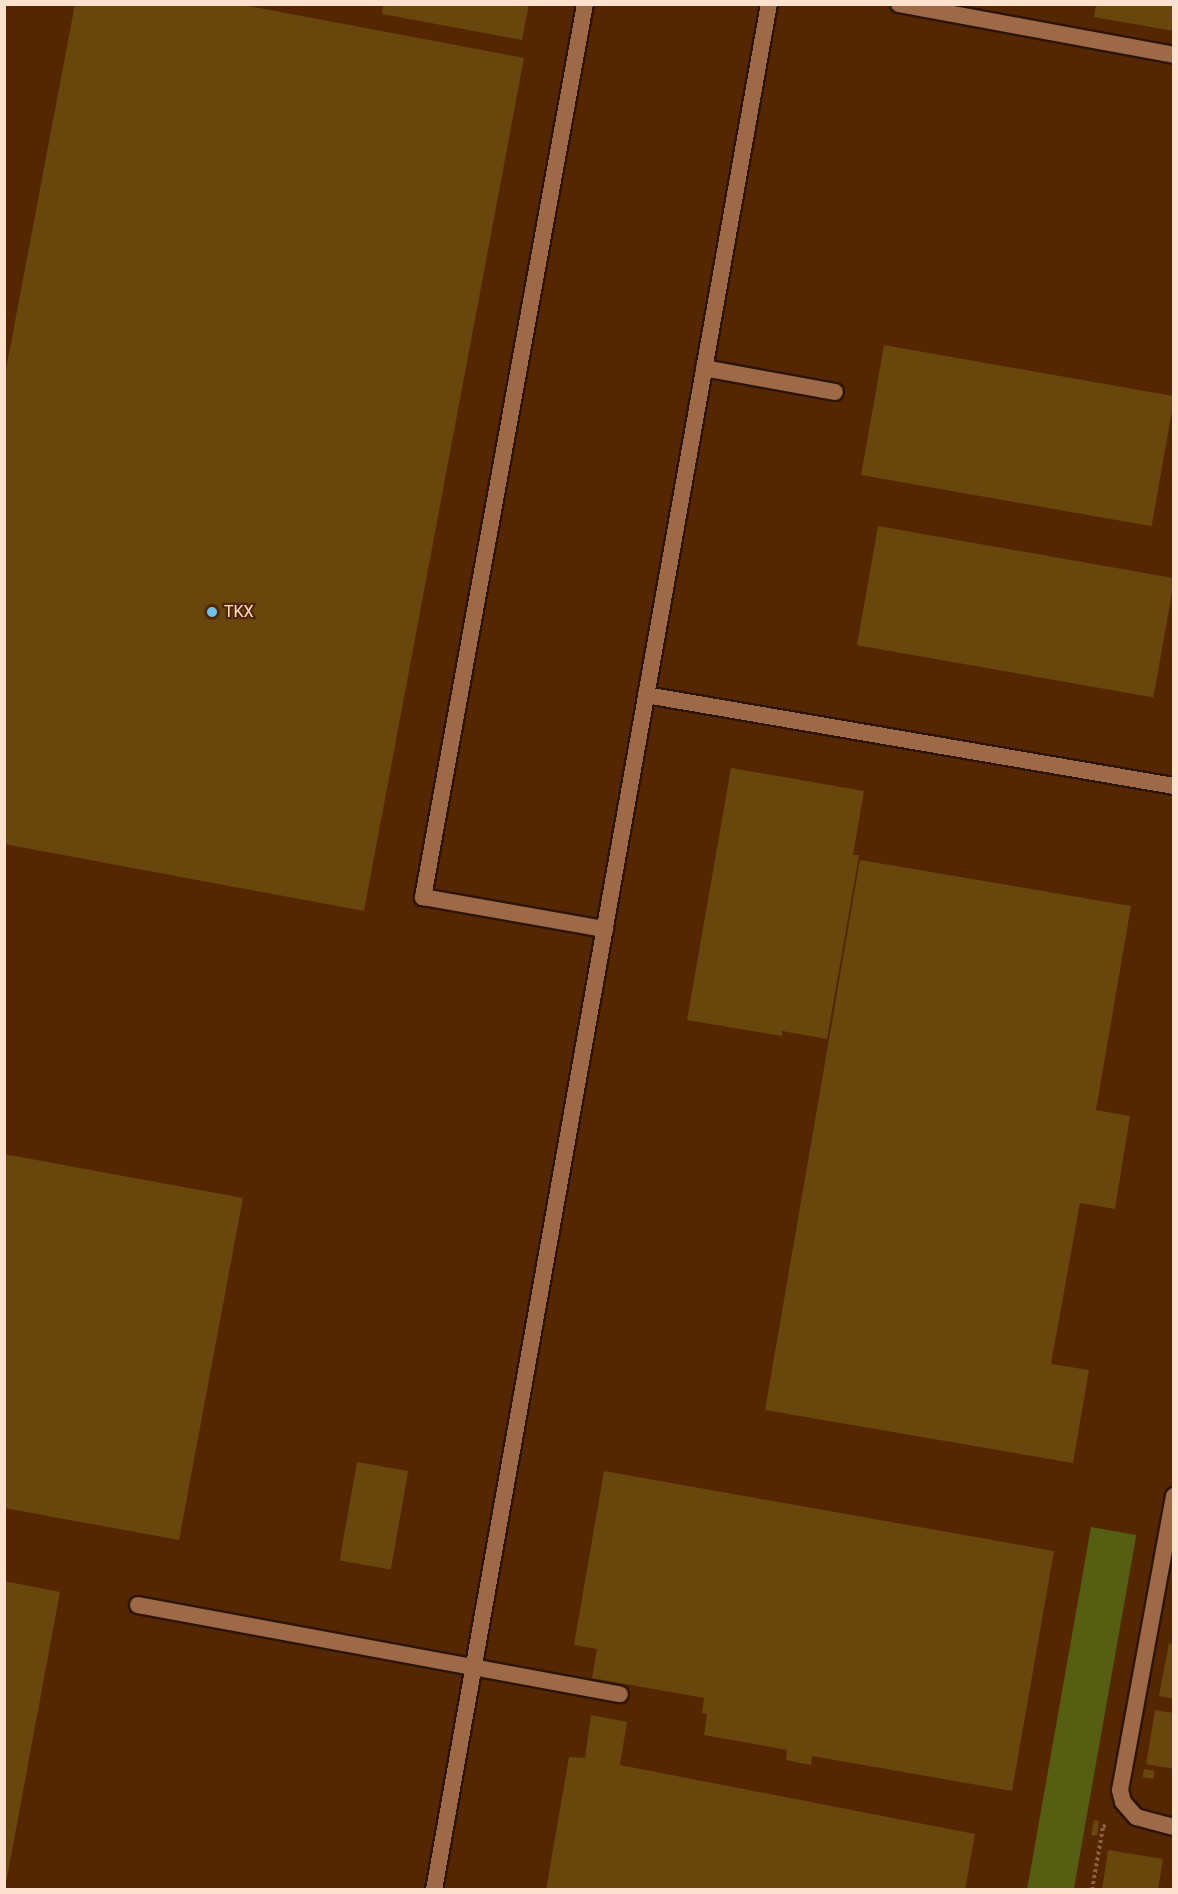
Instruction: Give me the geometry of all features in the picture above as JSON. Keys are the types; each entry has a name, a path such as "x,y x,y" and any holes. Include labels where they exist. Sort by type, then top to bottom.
{"street":[{"path":"585,4 423,897 605,929"},
{"path":"434,1890 769,4"},
{"path":"899,4 1173,55"},
{"path":"704,368 835,392"},
{"path":"646,695 1173,786"},
{"path":"1173,1496 1120,1790 1127,1810 1144,1821 1173,1827"},
{"path":"138,1605 620,1694"}],"path":[{"path":"1092,1890 1104,1827 1127,1810"}],"green space":[{"path":"1091,1527 1136,1535 1074,1890 1027,1889"}],"building":[{"name":"TKX","path":"75,4 238,4 524,58 364,911 4,844 4,380"},
{"path":"383,4 529,4 522,40 382,14"},
{"path":"1096,4 1174,4 1174,31 1094,17"},
{"path":"884,345 1174,396 1152,526 861,475"},
{"path":"878,526 1174,578 1153,697 857,645"},
{"path":"731,768 864,791 853,855 859,855 827,1039 782,1031 782,1036 687,1020"},
{"path":"860,860 1131,906 1096,1110 1130,1116 1115,1209 1080,1203 1051,1364 1089,1370 1073,1463 765,1410"},
{"path":"4,1154 243,1198 179,1540 4,1508"},
{"path":"357,1462 408,1471 391,1570 340,1560"},
{"path":"604,1471 1054,1551 1012,1791 812,1756 811,1765 786,1760 787,1750 704,1735 707,1714 702,1713 704,1698 592,1678 597,1649 574,1645"},
{"path":"4,1581 60,1592 6,1883 4,1883"},
{"path":"1169,1643 1174,1644 1174,1699 1159,1696"},
{"path":"1155,1710 1174,1713 1174,1769 1146,1764"},
{"path":"591,1715 627,1722 620,1765 975,1834 965,1890 546,1890 569,1757 585,1758"},
{"path":"1144,1769 1155,1771 1153,1779 1143,1777"},
{"path":"1094,1820 1099,1821 1097,1836 1091,1835"},
{"path":"1108,1850 1163,1859 1158,1890 1102,1890"}],"place":[{"name":"TKX","path":"212,612"}]}
